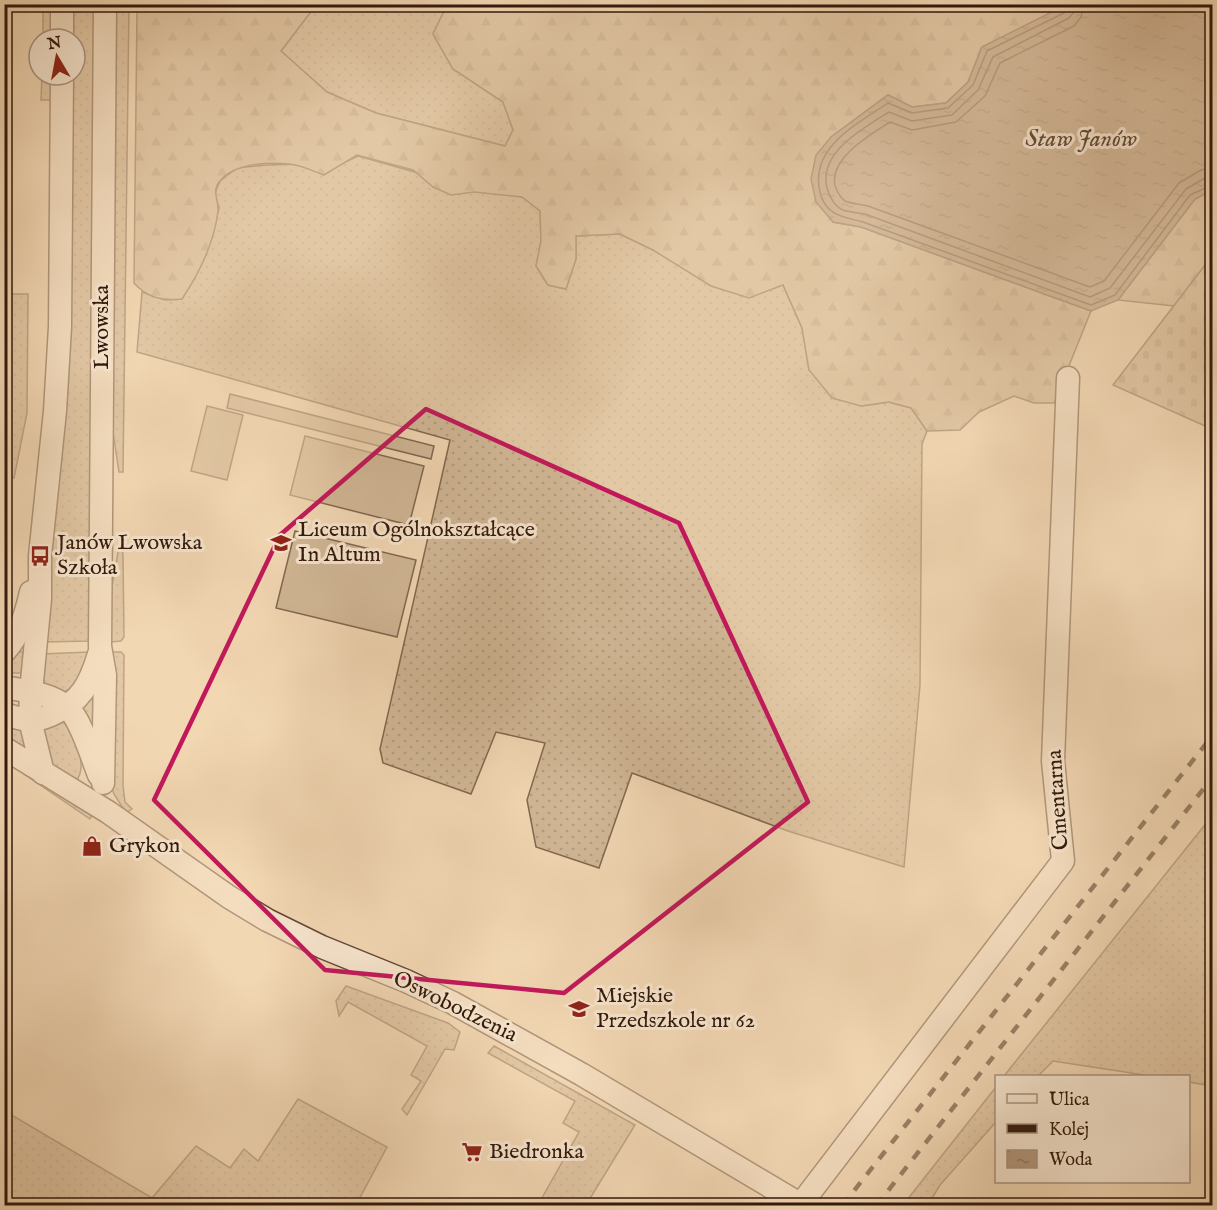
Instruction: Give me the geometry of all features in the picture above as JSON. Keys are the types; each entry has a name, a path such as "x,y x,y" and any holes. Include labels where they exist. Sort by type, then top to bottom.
{"street":[{"path":"62,4 62,27"},
{"name":"Lwowska","path":"103,783 105,675 100,649 105,4"},
{"name":"Lwowska","path":"43,773 30,720 40,599 40,556 55,411 60,327 62,87"},
{"name":"Cmentarna","path":"802,1205 1063,861 1053,761 1068,378"},
{"name":"Lwowska","path":"4,652 20,630 40,556"},
{"name":"Lwowska","path":"30,720 44,718 68,707 81,695 92,678 100,649"},
{"path":"4,687 49,697 68,707 86,739 103,783 108,812"},
{"path":"4,714 30,720"},
{"name":"Oswobodzenia","path":"4,748 108,812 229,897 267,920 322,947 453,1003 539,1050 802,1205"}],"highlighted area":[{"path":"426,409 679,523 808,802 564,993 325,970 154,800 280,535"}],"green space":[{"path":"129,4 123,472 119,472 112,425 114,5"},
{"path":"184,4 316,5 281,51 327,92 376,113 505,146 513,130 503,102 453,69 433,34 447,5 1066,5 982,47 968,82 946,103 912,107 888,95 831,137 833,222 861,227 1091,311 1054,403 1034,403 1014,396 979,412 960,430 927,431 911,408 889,402 861,406 832,398 809,370 802,328 783,285 749,298 711,286 653,250 620,234 576,236 576,259 566,289 548,285 536,266 541,241 540,211 522,197 474,192 451,195 433,187 413,170 357,155 324,175 298,166 272,163 243,167 226,175 216,188 218,211 210,246 182,299 150,295 134,283 137,10 177,8"},
{"path":"43,5 52,5 52,27 43,27"},
{"path":"72,5 95,5 90,641 43,642 65,407 72,87 87,87 87,27 72,27"},
{"path":"136,5 184,5 177,8 137,10"},
{"path":"316,5 447,5 433,34 453,69 503,102 513,130 505,146 376,113 327,92 281,51"},
{"path":"42,87 52,87 51,100 41,100"},
{"path":"358,156 478,190 522,197 540,211 541,241 536,266 548,285 566,289 576,259 576,236 620,234 653,250 783,285 802,328 809,370 861,406 889,402 912,408 927,431 922,444 920,685 904,867 788,831 632,773 599,868 536,847 527,800 545,743 496,732 471,794 383,763 380,749 450,440 137,352 142,292 165,300 182,299 194,279 213,232 219,208 215,193 220,181 237,168 267,165 303,164 324,175"},
{"path":"1212,190 1212,256 1174,306 1118,300 1195,199"},
{"path":"1212,256 1212,429 1113,385"},
{"path":"5,294 28,294 27,413 14,478 5,476"},
{"path":"230,394 434,446 431,459 227,408"},
{"path":"207,406 243,415 227,480 191,471"},
{"path":"305,436 424,466 409,525 290,495"},
{"path":"295,531 416,560 397,637 276,608"},
{"path":"119,546 122,546 123,555 124,637 121,641 111,642 111,592"},
{"path":"16,650 27,654 23,673 5,673 5,662"},
{"path":"89,652 81,675 69,689 64,692 41,682 42,654"},
{"path":"110,652 121,652 124,655 123,786 125,802 132,809 126,813 110,783"},
{"path":"94,688 96,738 77,708"},
{"path":"60,718 75,740 81,758 79,776 75,783 52,769 37,728"},
{"path":"4,722 21,725 27,749 5,741"},
{"path":"26,770 92,815 90,819 24,774"},
{"path":"1212,816 1212,1086 1190,1082 1190,1075 1144,1075 1053,1061 1039,1075 1005,1075"},
{"path":"346,986 448,1023 460,1032 454,1050 445,1049 407,1115 402,1109 421,1081 411,1075 427,1046 348,1002 339,1016 336,1001"},
{"path":"494,1046 635,1125 586,1205 538,1205 579,1132 563,1123 575,1101 488,1053"},
{"path":"995,1088 995,1123 940,1185 928,1205 903,1205"},
{"path":"298,1099 387,1147 356,1205 5,1205 5,1111 152,1198 196,1146 230,1168 244,1149 258,1161"}],"water":[{"name":"Staw Janów","path":"1066,5 1212,5 1212,190 1195,199 1118,300 1091,311 861,227 833,222 816,202 811,179 816,155 831,137 888,95 912,107 946,103 968,82 982,47"}],"railway":[{"path":"842,1206 1212,736"},
{"path":"876,1206 1212,778"}],"place":[{"name":"Liceum Ogólnokształcące In Altum","path":"281,543"},
{"name":"Janów Lwowska Szkoła","path":"40,556"},
{"name":"Grykon","path":"92,846"},
{"name":"Miejskie Przedszkole nr 62","path":"579,1009"},
{"name":"Biedronka","path":"472,1152"}]}
